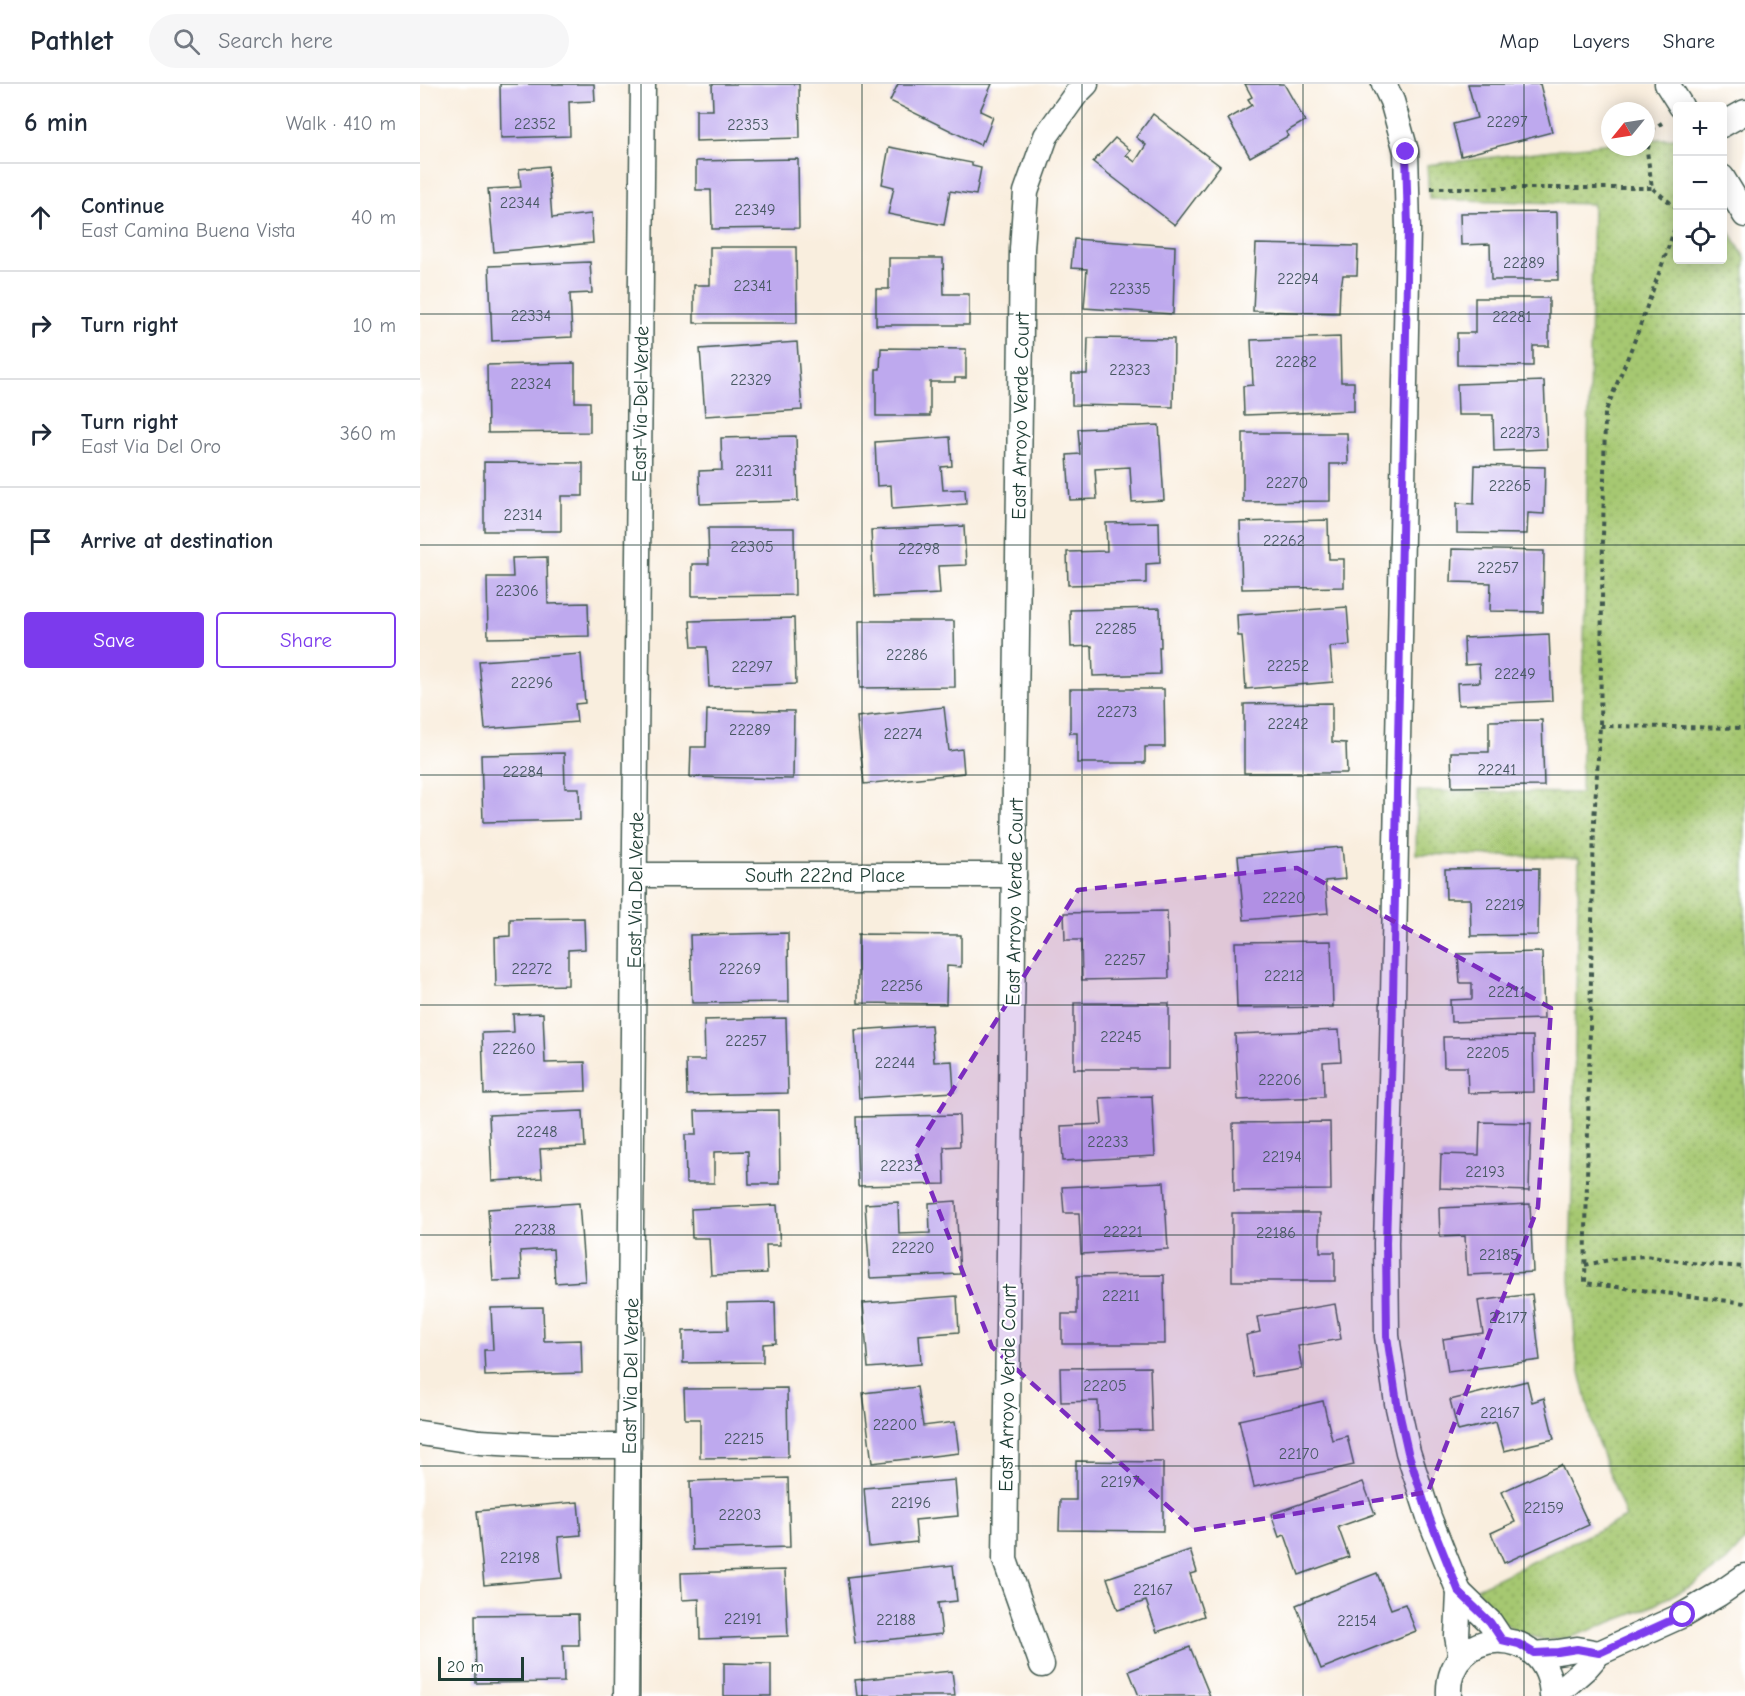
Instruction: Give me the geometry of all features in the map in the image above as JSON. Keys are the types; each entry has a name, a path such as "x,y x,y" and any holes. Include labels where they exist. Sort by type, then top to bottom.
{"street":[{"name":"East Via Del Verde","path":"626,1696 643,84"},
{"name":"East Arroyo Verde Court","path":"1042,1665 1005,1560 1022,249 1026,192 1046,136 1076,94 1086,84"},
{"path":"1384,84 1392,101 1406,152 1408,240 1393,1038 1386,1243 1387,1336 1397,1403 1408,1452 1429,1517 1459,1592 1490,1622 1502,1640"},
{"path":"1667,84 1673,105"},
{"path":"1727,122 1745,112"},
{"path":"1727,185 1745,215"},
{"name":"South 222nd Place","path":"635,875 1014,875"},
{"path":"420,1433 480,1442 553,1446 629,1446"},
{"path":"1445,1693 1461,1658 1479,1644 1502,1640 1519,1644 1534,1653 1548,1674 1553,1696 1586,1668 1599,1653 1683,1615 1745,1576"},
{"path":"1459,1592 1457,1636 1461,1658"},
{"path":"1534,1653 1577,1649 1599,1653"}],"path":[{"path":"1652,188 1647,152 1654,128 1673,114"},
{"path":"1407,188 1652,188 1673,206"},
{"path":"1673,232 1636,338 1605,413 1600,726 1594,821 1585,1282 1745,1303"},
{"path":"1600,726 1745,728"},
{"path":"1585,1265 1618,1258 1646,1256 1691,1263 1745,1267"}],"highlighted area":[{"path":"1297,868 1551,1008 1538,1207 1428,1492 1194,1530 992,1347 915,1150 1078,890"}],"green space":[{"path":"1673,138 1673,264 1727,264 1727,227 1745,258 1745,1541 1726,1562 1695,1584 1643,1610 1569,1638 1545,1640 1515,1631 1490,1610 1477,1588 1626,1517 1596,1438 1577,1360 1570,1280 1579,858 1416,854 1417,791 1581,793 1593,204 1429,199 1427,165 1601,144 1601,156 1655,156 1655,139"}],"building":[{"path":"500,84 594,84 595,101 569,102 570,136 501,138"},
{"path":"712,84 799,84 800,138 696,141 696,110 713,110"},
{"path":"898,84 992,84 980,111 993,117 984,141 982,140 980,145 890,101"},
{"path":"1245,84 1284,84 1305,121 1286,132 1288,136 1250,157 1228,119 1252,105 1248,99 1252,97"},
{"path":"1468,84 1540,84 1552,132 1461,156 1453,124 1477,118"},
{"path":"1153,114 1220,166 1175,225 1093,162 1115,138 1130,150 1126,155 1135,162 1146,145 1136,137"},
{"path":"889,147 972,163 972,166 981,168 976,195 950,191 944,225 888,214 894,187 882,184"},
{"path":"798,159 799,228 712,229 711,190 696,190 696,161"},
{"path":"548,166 552,218 591,214 593,243 494,252 488,189 521,187 519,169"},
{"path":"1557,212 1558,280 1491,280 1490,244 1461,245 1460,213"},
{"path":"1074,239 1175,246 1173,314 1084,308 1087,269 1071,268"},
{"path":"1256,244 1358,246 1357,275 1343,275 1339,313 1253,311"},
{"path":"710,247 796,247 797,323 694,323 694,285 710,285"},
{"path":"889,258 943,258 944,294 969,294 969,325 876,325 876,289 889,289"},
{"path":"590,262 592,293 570,294 572,337 492,341 489,266"},
{"path":"1475,298 1549,298 1549,346 1533,346 1533,366 1457,365 1457,333 1475,333"},
{"path":"1340,337 1341,382 1354,382 1354,411 1244,415 1243,386 1253,385 1251,340"},
{"path":"1088,338 1174,339 1173,407 1072,405 1072,374 1087,374"},
{"path":"797,342 802,410 705,416 700,349"},
{"path":"881,348 966,349 966,378 955,378 955,382 930,382 930,416 876,416 876,369 880,369"},
{"path":"575,363 575,402 590,402 590,432 488,433 487,365"},
{"path":"1544,381 1547,449 1494,451 1493,415 1458,415 1457,384"},
{"path":"1159,425 1164,500 1132,502 1130,467 1095,469 1097,499 1070,500 1067,455 1080,454 1078,429"},
{"path":"1243,433 1347,433 1348,464 1330,464 1330,501 1243,502"},
{"path":"796,436 798,501 700,504 699,471 722,470 721,438"},
{"path":"950,437 952,466 941,467 943,490 965,489 966,504 892,509 891,485 877,486 875,442"},
{"path":"484,462 583,463 583,496 561,496 561,531 484,531"},
{"path":"1475,465 1545,467 1544,514 1528,513 1527,534 1457,533 1457,503 1474,504"},
{"path":"1328,520 1329,559 1344,559 1344,587 1242,589 1240,522"},
{"path":"1159,522 1160,563 1146,564 1146,583 1068,585 1067,552 1107,551 1106,523"},
{"path":"964,526 966,565 938,566 940,594 874,597 871,530"},
{"path":"708,528 794,528 795,595 692,596 692,564 709,564"},
{"path":"1452,549 1544,551 1543,612 1490,611 1491,583 1451,582"},
{"path":"547,557 548,604 588,603 589,636 488,638 487,577 513,577 512,558"},
{"path":"1347,607 1350,645 1330,647 1333,682 1246,689 1242,636 1238,636 1237,615"},
{"path":"1160,608 1160,674 1093,676 1092,646 1071,647 1070,610"},
{"path":"794,618 796,684 709,687 707,647 692,647 690,621"},
{"path":"859,621 954,621 955,687 860,688"},
{"path":"1549,634 1552,701 1458,705 1457,683 1480,682 1479,664 1465,665 1464,638"},
{"path":"581,654 585,703 575,704 577,722 485,729 479,661"},
{"path":"1070,689 1164,689 1165,747 1145,747 1145,763 1077,763 1077,733 1070,733"},
{"path":"1332,703 1332,742 1346,743 1347,773 1244,773 1244,704"},
{"path":"944,707 949,751 962,749 964,773 864,784 857,717"},
{"path":"707,710 794,711 793,779 690,777 691,747 706,747"},
{"path":"1542,720 1544,786 1452,787 1451,752 1489,752 1489,721"},
{"path":"564,753 565,788 579,788 580,820 483,822 481,755"},
{"path":"1342,847 1345,879 1325,881 1328,913 1244,920 1238,856"},
{"path":"1539,868 1538,935 1471,936 1470,899 1446,899 1445,869"},
{"path":"1167,911 1169,978 1082,980 1081,940 1065,940 1064,913"},
{"path":"584,918 585,949 568,950 568,985 496,987 495,937 510,936 510,919"},
{"path":"788,933 789,1002 692,1003 690,935"},
{"path":"858,934 961,935 961,967 947,966 946,1004 858,1003"},
{"path":"1331,941 1333,1007 1237,1008 1235,942"},
{"path":"1542,952 1544,1019 1451,1022 1450,1000 1472,999 1472,983 1460,983 1458,954"},
{"path":"1074,1003 1169,1003 1169,1069 1074,1069"},
{"path":"543,1013 545,1063 585,1062 586,1091 484,1094 482,1033 514,1032 513,1014"},
{"path":"786,1018 788,1093 687,1095 686,1060 705,1060 704,1020"},
{"path":"931,1025 934,1062 952,1061 954,1092 859,1098 855,1030"},
{"path":"1339,1030 1341,1061 1323,1062 1324,1097 1238,1100 1235,1034"},
{"path":"1533,1036 1534,1092 1468,1093 1467,1067 1444,1067 1443,1037"},
{"path":"1152,1096 1155,1156 1063,1161 1061,1126 1102,1124 1100,1098"},
{"path":"779,1110 780,1184 749,1184 748,1151 714,1152 714,1183 686,1183 685,1135 696,1135 695,1111"},
{"path":"583,1111 585,1147 540,1149 542,1178 492,1181 489,1115"},
{"path":"959,1115 960,1146 944,1147 945,1184 858,1186 856,1117"},
{"path":"1330,1122 1331,1190 1234,1191 1233,1123"},
{"path":"1480,1122 1531,1123 1529,1191 1440,1188 1441,1154 1479,1155"},
{"path":"1164,1182 1168,1249 1081,1254 1079,1213 1064,1213 1062,1187"},
{"path":"956,1201 960,1274 870,1278 865,1204 898,1202 899,1234 930,1233 929,1203"},
{"path":"579,1203 585,1281 555,1283 553,1249 520,1251 522,1280 493,1281 488,1209"},
{"path":"1530,1204 1533,1272 1467,1275 1465,1236 1440,1237 1439,1208"},
{"path":"777,1205 780,1245 766,1245 767,1273 711,1275 709,1238 692,1238 691,1209"},
{"path":"1232,1213 1320,1213 1320,1252 1335,1252 1335,1281 1232,1281"},
{"path":"1164,1275 1165,1344 1062,1344 1062,1314 1077,1314 1077,1276"},
{"path":"1532,1294 1540,1360 1448,1372 1443,1339 1483,1333 1478,1301"},
{"path":"957,1296 959,1332 919,1335 921,1364 868,1368 863,1303"},
{"path":"775,1302 776,1343 763,1344 763,1362 683,1363 683,1331 728,1330 727,1303"},
{"path":"1335,1304 1341,1339 1298,1346 1302,1369 1253,1377 1246,1335 1260,1332 1257,1317"},
{"path":"543,1307 544,1341 581,1340 582,1373 485,1376 484,1350 493,1350 491,1308"},
{"path":"1150,1367 1152,1430 1099,1431 1098,1401 1061,1402 1060,1368"},
{"path":"1527,1381 1532,1402 1544,1398 1554,1439 1504,1451 1496,1422 1458,1431 1450,1400"},
{"path":"917,1387 923,1426 955,1422 959,1453 872,1463 863,1393"},
{"path":"787,1388 788,1457 700,1458 700,1419 685,1419 684,1389"},
{"path":"1323,1401 1332,1440 1347,1436 1354,1465 1254,1487 1239,1420"},
{"path":"1076,1461 1163,1462 1163,1531 1059,1530 1060,1500 1076,1500"},
{"path":"1561,1465 1589,1525 1504,1563 1491,1533 1515,1522 1501,1492"},
{"path":"788,1478 790,1547 692,1550 690,1481"},
{"path":"955,1480 958,1516 915,1520 917,1542 869,1547 864,1488"},
{"path":"1363,1482 1375,1514 1338,1527 1349,1557 1299,1575 1285,1535 1279,1537 1271,1514"},
{"path":"578,1502 581,1535 558,1537 562,1578 484,1585 477,1511"},
{"path":"1190,1550 1197,1572 1190,1574 1204,1616 1157,1632 1146,1601 1118,1610 1107,1578"},
{"path":"953,1565 957,1601 938,1603 942,1634 855,1643 847,1577"},
{"path":"785,1570 788,1636 700,1639 699,1599 682,1600 681,1573"},
{"path":"1377,1573 1391,1609 1405,1604 1416,1631 1321,1669 1296,1605"},
{"path":"578,1614 579,1645 563,1645 564,1682 476,1683 475,1615"},
{"path":"1190,1647 1210,1696 1139,1696 1129,1671"},
{"path":"724,1663 771,1664 771,1696 724,1696"},
{"path":"952,1671 955,1696 857,1696 855,1680"}],"route":[{"path":"1406,152 1408,228 1386,1243 1387,1336 1397,1403 1408,1452 1429,1517 1459,1592 1490,1622 1502,1640 1519,1644 1534,1653 1577,1649 1599,1653 1683,1615"}]}
